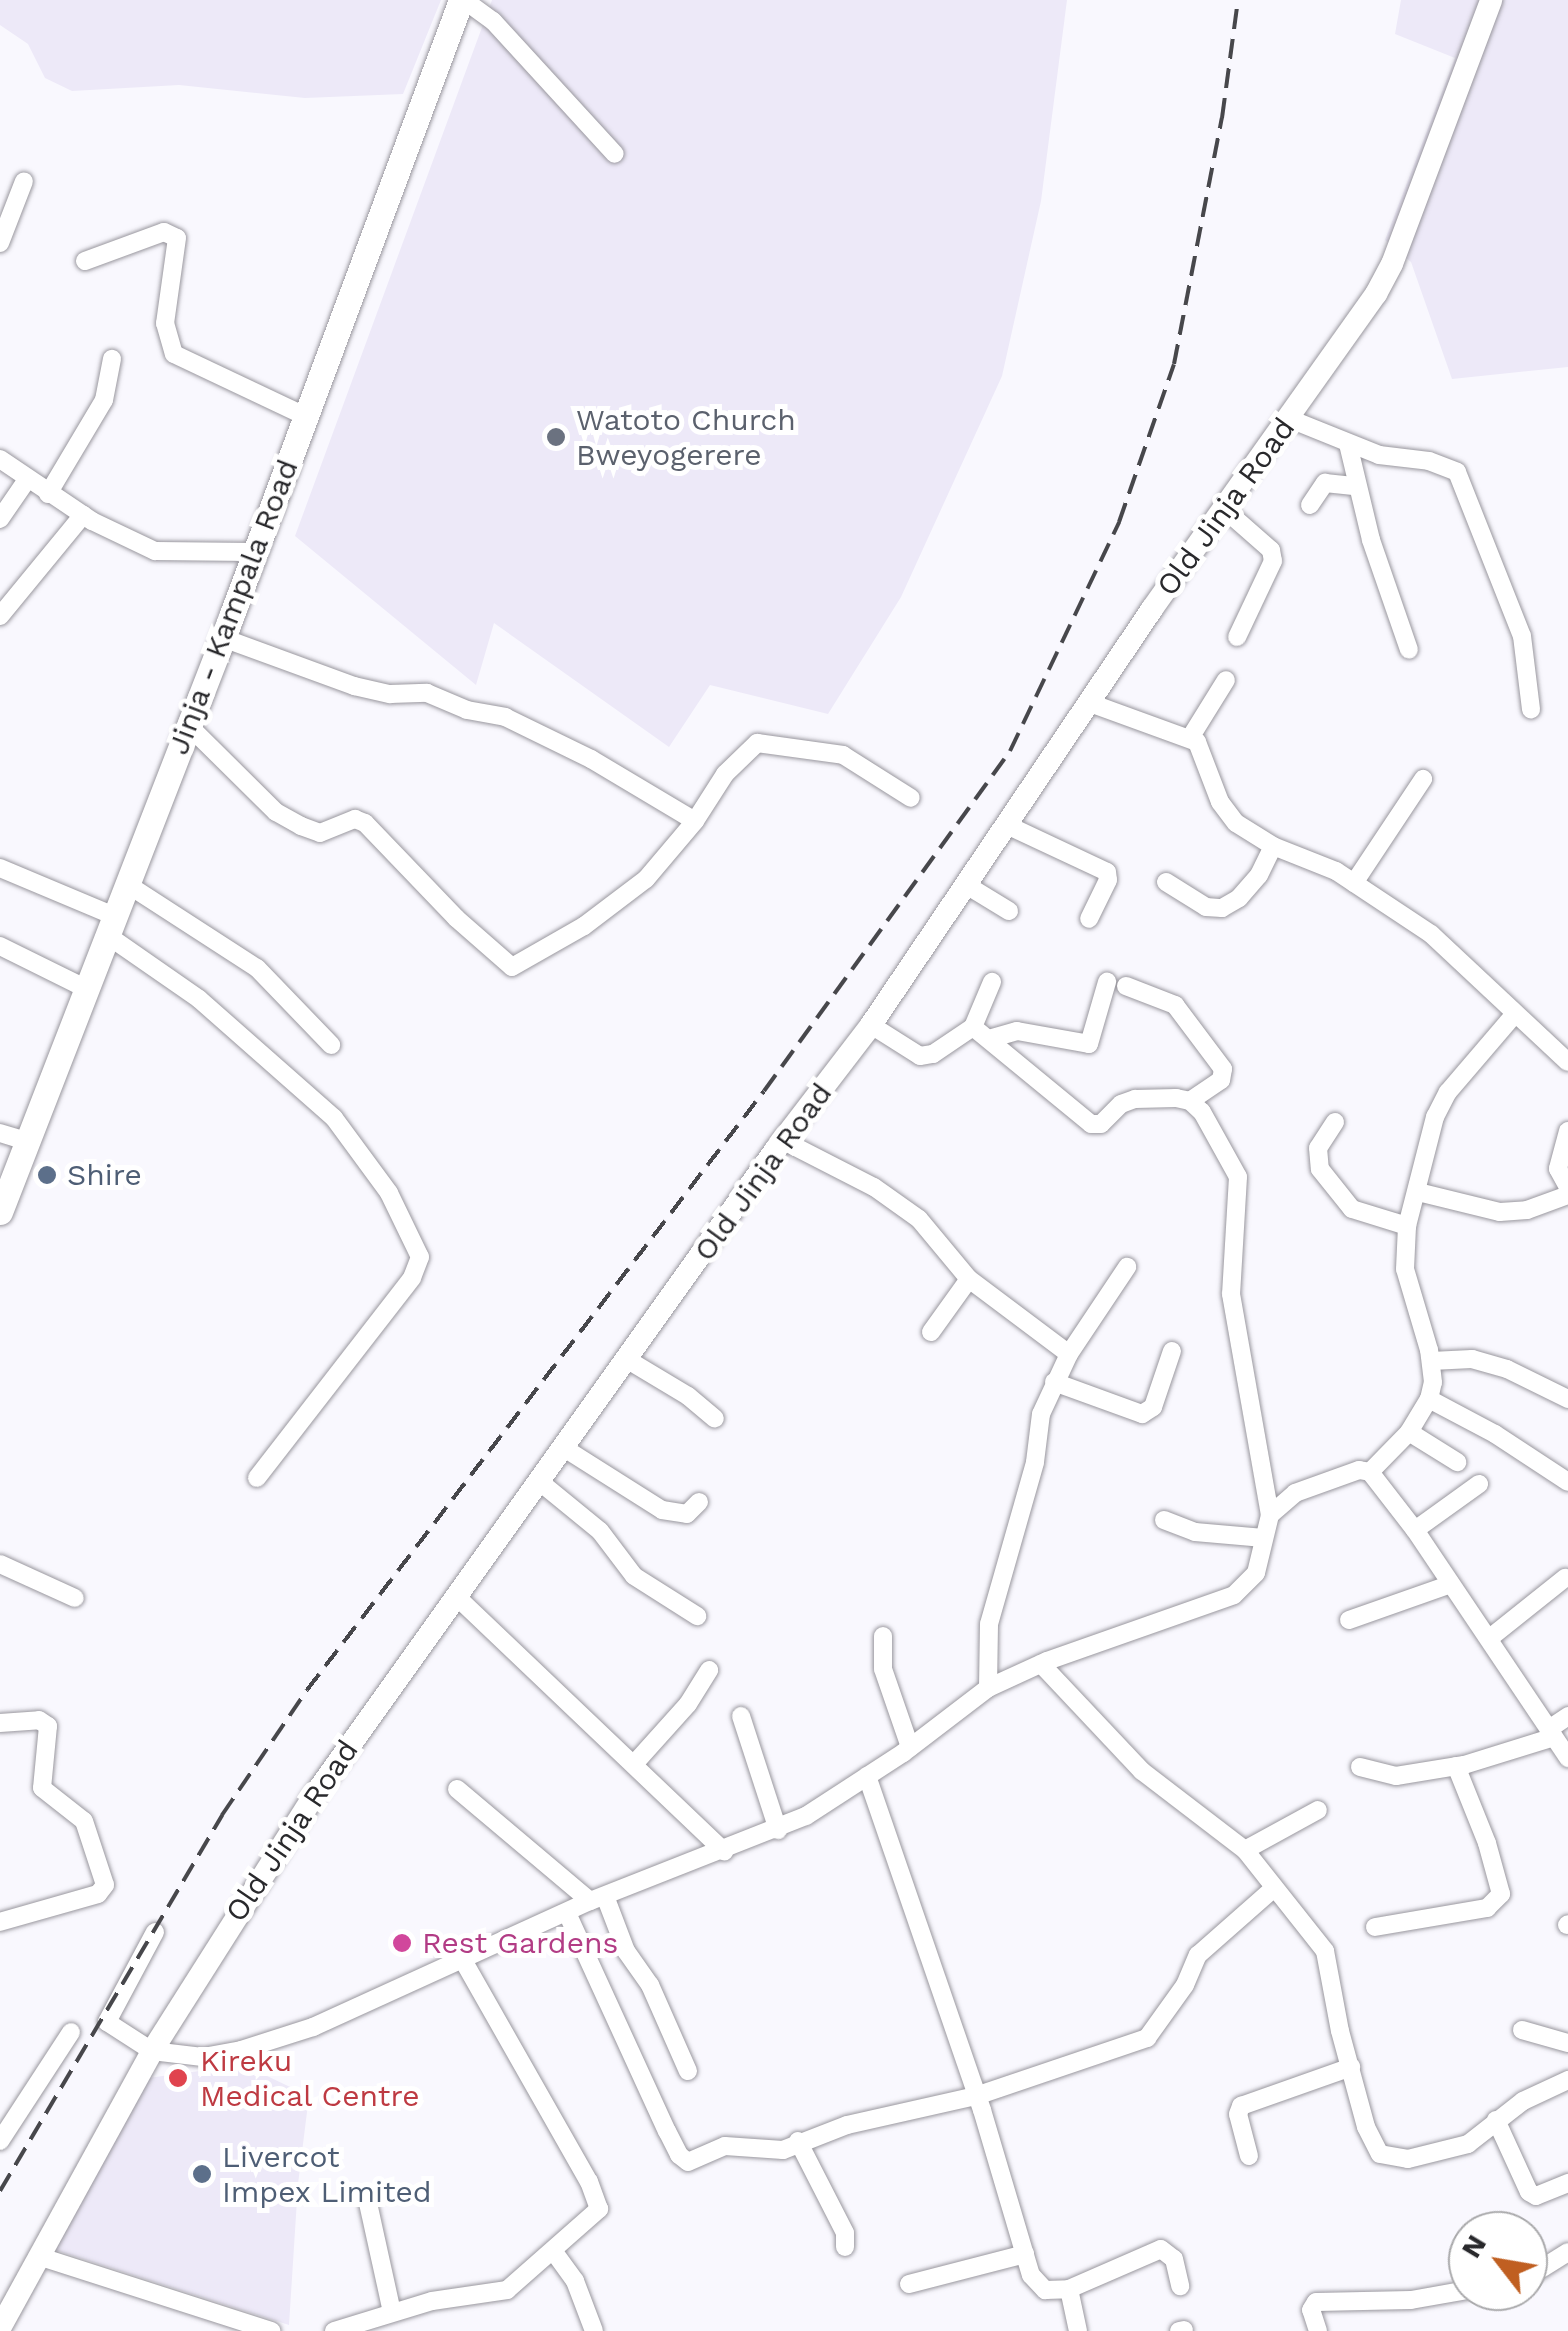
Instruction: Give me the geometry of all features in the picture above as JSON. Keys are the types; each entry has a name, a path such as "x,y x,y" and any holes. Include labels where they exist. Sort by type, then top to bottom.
{"highway":[{"name":"Jinja - Kampala Road","path":"0,1212 223,638 463,0"}],"main road":[{"name":"Old Jinja Road","path":"0,2328 152,2051 311,1800 782,1140 872,1025 1223,508 1290,419 1386,277 1491,0"}],"street":[{"path":"463,0 492,21 615,154"},
{"path":"0,243 24,180"},
{"path":"85,261 164,232 177,238 178,256 165,323 174,354 305,416"},
{"path":"48,494 104,400 112,359"},
{"path":"1290,419 1379,454 1449,466 1457,472 1522,636 1531,709"},
{"path":"1348,444 1356,486 1409,650"},
{"path":"0,460 83,516 155,551 253,552"},
{"path":"0,519 26,481"},
{"path":"1310,505 1325,483 1356,486"},
{"path":"1223,508 1271,550 1273,562 1237,637"},
{"path":"0,616 83,516"},
{"path":"223,638 354,686 390,694 427,694 468,710 505,717 592,759 696,821"},
{"path":"1190,738 1226,680"},
{"path":"1090,703 1198,742 1227,813 1272,846 1311,858 1354,882 1454,954 1568,1062"},
{"path":"189,726 276,812 301,826 320,833 355,819 366,824 465,927 512,968 584,926 636,888 696,821 725,774 750,747 766,741 843,755 911,798"},
{"path":"1354,882 1423,780"},
{"path":"1009,826 1107,872 1108,880 1089,918"},
{"path":"1166,882 1206,908 1222,908 1239,898 1259,875 1272,846"},
{"path":"0,868 110,925 334,1118 388,1193 420,1257 412,1278 257,1478"},
{"path":"127,884 257,968 331,1045"},
{"path":"968,886 1010,911"},
{"path":"0,946 86,988"},
{"path":"872,1025 920,1056 933,1054 972,1027 992,982"},
{"path":"972,1027 1058,1102 1090,1124 1102,1124 1127,1101 1190,1101 1220,1080 1223,1068 1175,1005 1116,984 1089,1044 1017,1031 989,1038"},
{"path":"1370,1472 1409,1432 1429,1399 1431,1361 1408,1287 1407,1226 1440,1103 1514,1014"},
{"path":"155,1932 107,2022 152,2051 202,2057 277,2040 598,1898 778,1830 910,1747 988,1688 1041,1664 1234,1595 1256,1573 1270,1514 1231,1294 1238,1177 1202,1112 1190,1101"},
{"path":"1335,1122 1318,1148 1320,1169 1352,1209 1407,1226"},
{"path":"1568,1130 1558,1170 1568,1187"},
{"path":"0,1133 26,1141"},
{"path":"782,1140 874,1186 905,1208 934,1234 969,1279 1069,1354"},
{"path":"1418,1192 1500,1212 1528,1210 1568,1195"},
{"path":"988,1688 989,1624 1034,1462 1038,1424 1069,1354 1127,1267"},
{"path":"931,1332 969,1279"},
{"path":"1054,1382 1142,1414 1153,1407 1172,1351"},
{"path":"1431,1361 1472,1359 1507,1369 1568,1399"},
{"path":"628,1360 688,1396 715,1419"},
{"path":"1429,1399 1506,1441 1568,1482"},
{"path":"1409,1432 1456,1462"},
{"path":"564,1448 662,1510 686,1514 699,1502"},
{"path":"1270,1514 1295,1493 1318,1482 1360,1470 1370,1472 1491,1637 1568,1758"},
{"path":"540,1482 600,1531 634,1576 697,1616"},
{"path":"1415,1530 1479,1484"},
{"path":"1164,1520 1195,1532 1264,1538"},
{"path":"0,1564 75,1598"},
{"path":"1491,1637 1564,1578"},
{"path":"1349,1620 1452,1584"},
{"path":"456,1597 724,1851"},
{"path":"882,1636 882,1668 910,1747"},
{"path":"1041,1664 1142,1771 1245,1850 1328,1956 1331,1996 1366,2128 1387,2158 1408,2158 1460,2146 1496,2120 1568,2080"},
{"path":"635,1763 688,1704 709,1670"},
{"path":"741,1716 778,1830"},
{"path":"1360,1766 1388,1777 1456,1766 1552,1733 1568,1716"},
{"path":"0,1722 40,1720 48,1726 42,1788 84,1821 105,1884 98,1894 0,1922"},
{"path":"1376,1926 1487,1908 1501,1894 1487,1843 1456,1766"},
{"path":"866,1776 976,2096 1025,2254 1040,2286 1050,2291 1069,2289 1161,2249 1174,2259 1180,2286"},
{"path":"457,1789 598,1898 626,1952 650,1985 688,2071"},
{"path":"1245,1850 1318,1810"},
{"path":"567,1913 684,2160 691,2162 722,2147 783,2150 798,2140 976,2096 1147,2038 1185,1986 1198,1955 1274,1888"},
{"path":"334,2331 392,2312 507,2290 598,2212 599,2200 462,1958"},
{"path":"1522,2030 1568,2044"},
{"path":"0,2141 71,2032"},
{"path":"1250,2156 1238,2114 1241,2106 1351,2066"},
{"path":"1496,2120 1529,2192 1536,2196 1568,2183"},
{"path":"798,2140 845,2233 845,2246"},
{"path":"368,2203 392,2312"},
{"path":"554,2252 576,2281 594,2331"},
{"path":"909,2284 1025,2254"},
{"path":"42,2256 271,2331"},
{"path":"1069,2289 1078,2331"},
{"path":"1318,2331 1311,2310 1316,2302 1411,2300 1448,2294"}],"shaded area":[{"path":"0,0 441,0 403,94 305,98 179,85 72,91 45,78 28,44 0,25"},
{"path":"492,0 1067,0 1041,201 1002,376 901,597 828,714 710,685 669,747 494,623 476,685 295,536"},
{"path":"1401,0 1568,0 1568,367 1452,379 1411,262 1385,240 1455,58 1395,34"},
{"path":"244,2065 309,2096 298,2184 289,2325 55,2250 148,2078"}],"railway":[{"path":"0,2191 222,1815 307,1690 764,1091 1010,751 1119,522 1174,364 1222,118 1238,0"}],"place":[{"name":"Watoto Church Bweyogerere","path":"556,437"},
{"name":"Shire","path":"47,1175"},
{"name":"Rest Gardens","path":"402,1943"},
{"name":"Kireku Medical Centre","path":"178,2078"},
{"name":"Livercot Impex Limited","path":"202,2174"}]}
